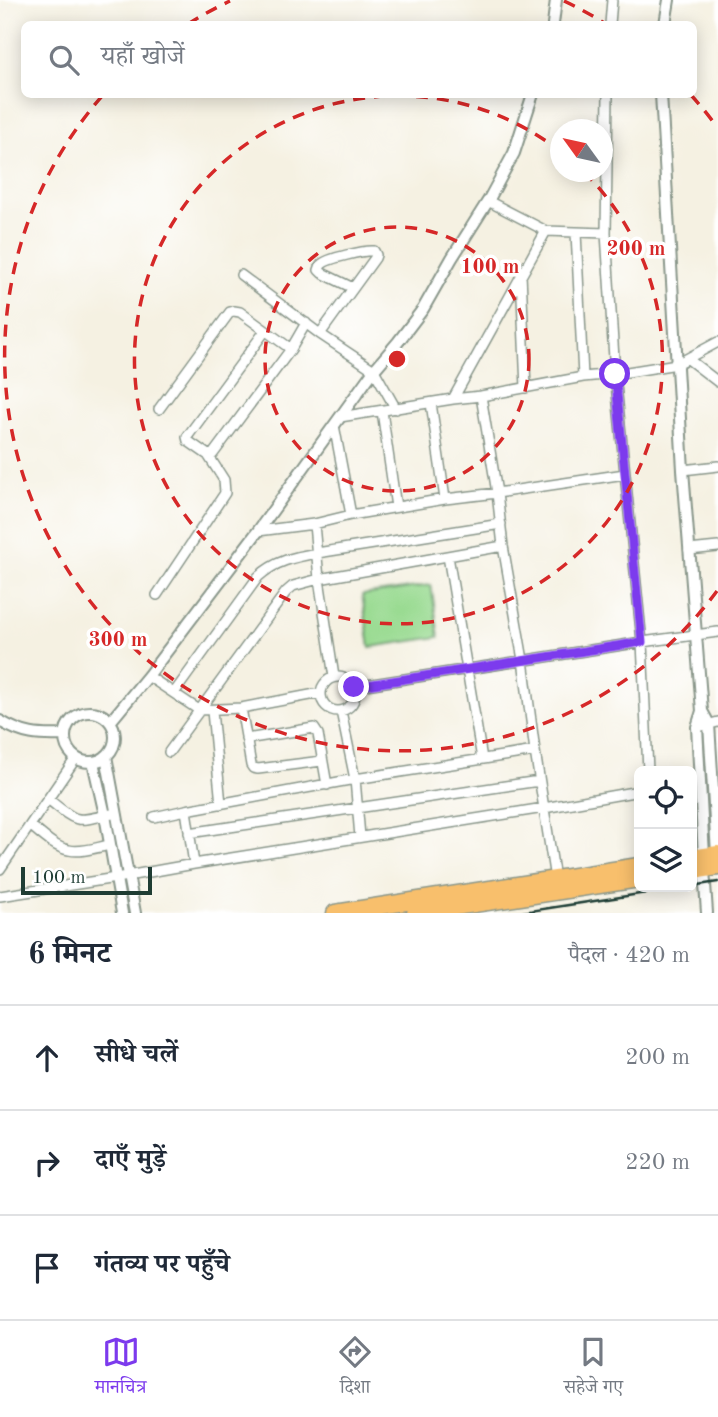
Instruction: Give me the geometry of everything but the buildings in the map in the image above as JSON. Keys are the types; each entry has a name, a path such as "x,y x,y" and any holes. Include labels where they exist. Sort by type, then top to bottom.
{"highway":[{"path":"415,913 431,905 555,878 634,867"},
{"path":"335,913 431,905 634,880"}],"street":[{"path":"552,21 556,0"},
{"path":"610,21 612,0"},
{"path":"666,21 669,0"},
{"path":"110,722 148,676 422,309 514,153 532,98"},
{"path":"608,98 606,233 615,374 642,642 648,766"},
{"path":"661,98 683,362 683,470 695,634 702,711 708,724 707,913"},
{"path":"488,201 546,231 606,233"},
{"path":"453,399 546,231"},
{"path":"576,232 583,377"},
{"path":"320,334 375,258 374,251 347,255 324,262 320,266 322,274 353,288"},
{"path":"522,274 526,388"},
{"path":"241,275 374,370 396,409"},
{"path":"159,409 230,312 237,311 290,349"},
{"path":"208,455 217,449 306,323"},
{"path":"157,595 225,494 224,480 208,455 188,441 187,437 265,331"},
{"path":"337,421 453,399 683,362 718,342"},
{"path":"683,362 718,382"},
{"path":"481,396 555,878"},
{"path":"431,403 445,499"},
{"path":"383,411 396,507"},
{"path":"337,421 351,515"},
{"path":"683,470 718,467"},
{"path":"257,531 314,524 445,499 625,474"},
{"path":"314,524 319,579 334,677"},
{"path":"174,693 258,577 271,566 317,553 501,524"},
{"path":"169,752 293,586 503,546"},
{"path":"689,550 718,547"},
{"path":"447,556 482,759"},
{"path":"354,687 718,632"},
{"path":"148,676 199,710 241,708 321,693"},
{"path":"334,677 346,679 354,687 350,706 341,710 327,707 322,701 323,686 334,677"},
{"path":"241,708 251,765 255,769 322,761"},
{"path":"212,710 221,804"},
{"path":"341,710 355,779 360,837"},
{"path":"96,712 104,716 114,728 114,743 106,756 93,762 84,762 67,748 64,735 66,726 72,719 79,714 96,712"},
{"path":"0,721 28,734 64,735"},
{"path":"246,739 313,727 318,734 327,785"},
{"path":"154,817 355,779 534,751"},
{"path":"106,756 135,913"},
{"path":"0,869 76,758"},
{"path":"93,762 122,913"},
{"path":"189,833 539,781"},
{"path":"0,896 544,808 634,791"},
{"path":"48,799 78,821 117,813"},
{"path":"186,810 194,864"},
{"path":"30,825 67,850 110,845"}],"green space":[{"path":"431,585 439,637 370,647 362,595"}],"railway":[{"path":"697,885 718,882"},
{"path":"517,913 653,892"}],"route":[{"path":"354,687 642,642 615,374"}]}
